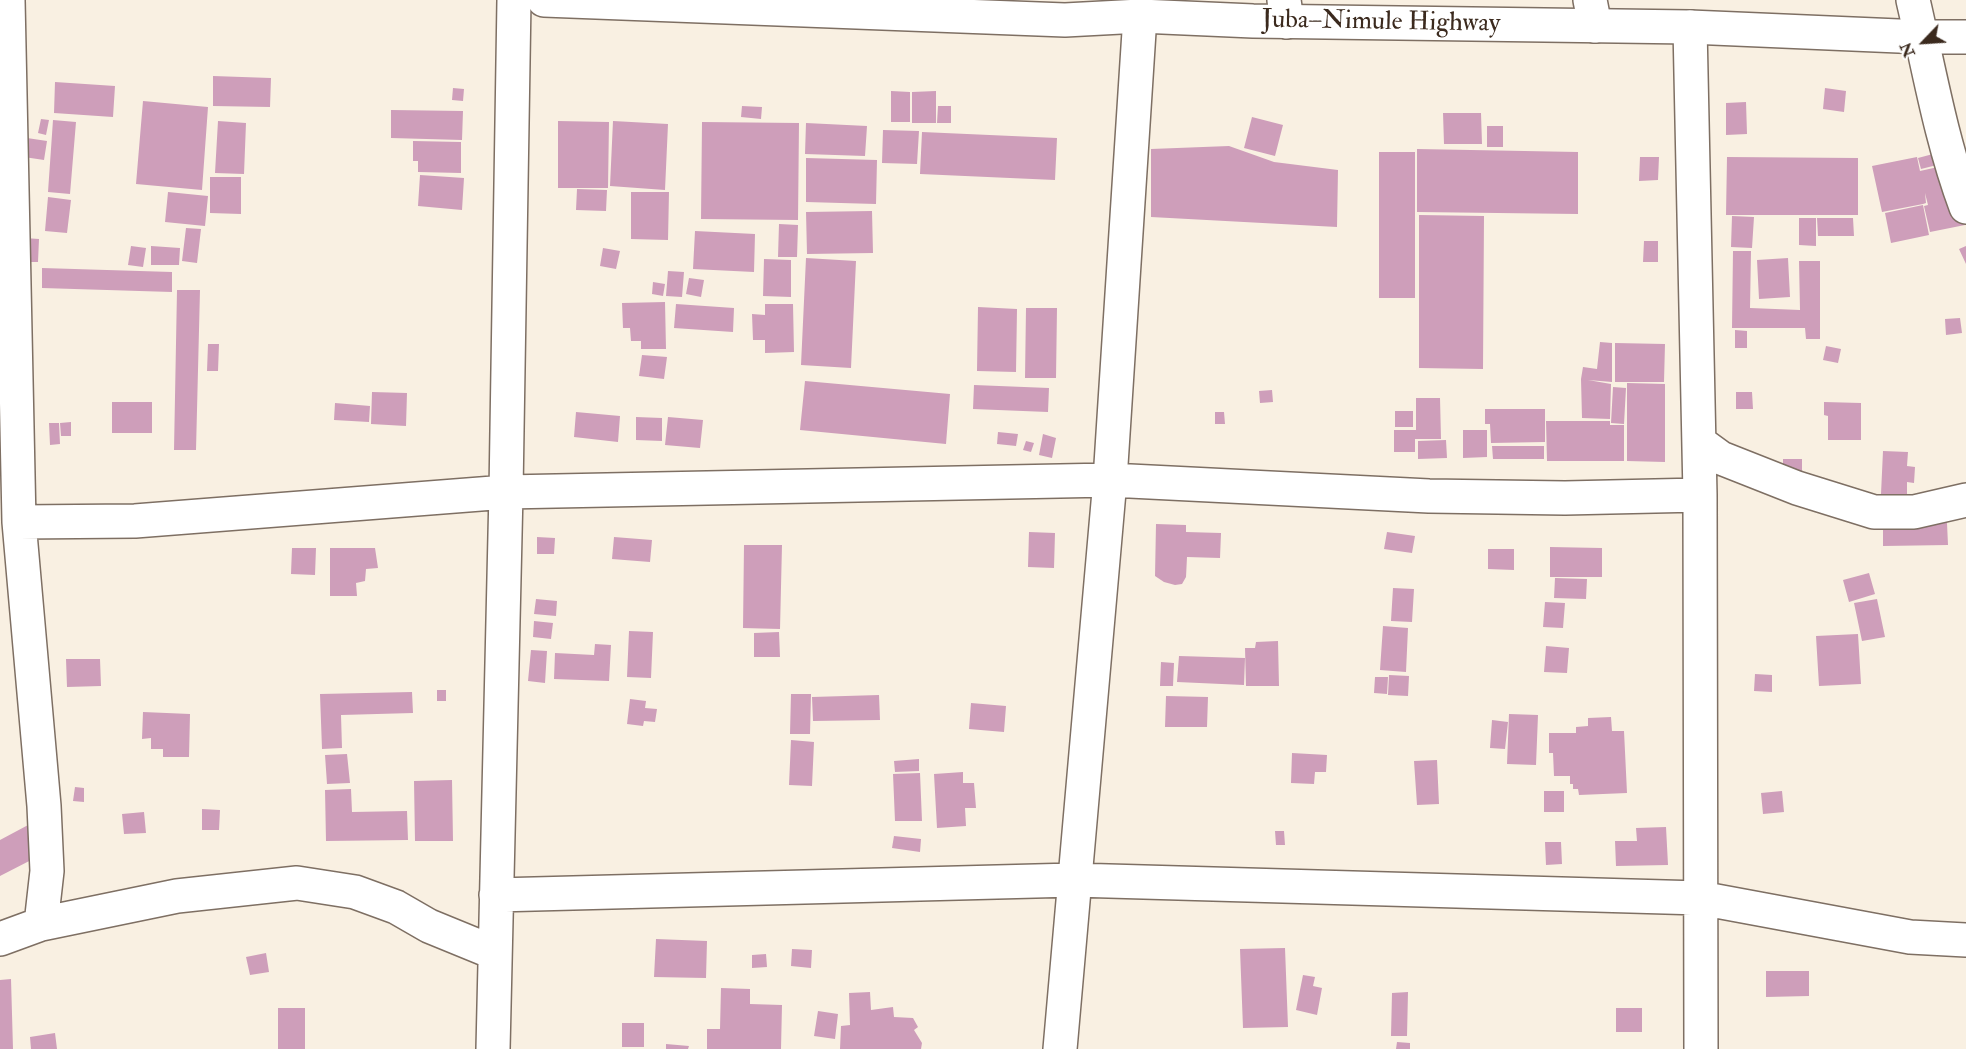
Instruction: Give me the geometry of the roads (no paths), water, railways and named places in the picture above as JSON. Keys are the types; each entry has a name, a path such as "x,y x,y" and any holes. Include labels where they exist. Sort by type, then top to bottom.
{"street":[{"path":"8,0 19,522 44,806 46,871 41,924"},
{"path":"493,1049 506,492 514,0"},
{"name":"Juba–Nimule Highway","path":"544,0 750,4 1065,20 1286,11 1436,22 1593,13 1690,27 1966,37"},
{"path":"1913,0 1935,100 1966,207"},
{"path":"1060,1049 1110,480 1140,16"},
{"path":"1690,27 1700,495 1701,1049"},
{"path":"1699,442 1721,458 1797,488 1874,512 1914,512 1966,500"},
{"path":"19,522 135,521 506,492 1110,480 1429,496 1565,498 1700,495"},
{"path":"496,895 1074,880 1700,898 1910,937 1966,940"},
{"path":"0,939 41,924 177,896 297,883 355,892 495,953"}]}
